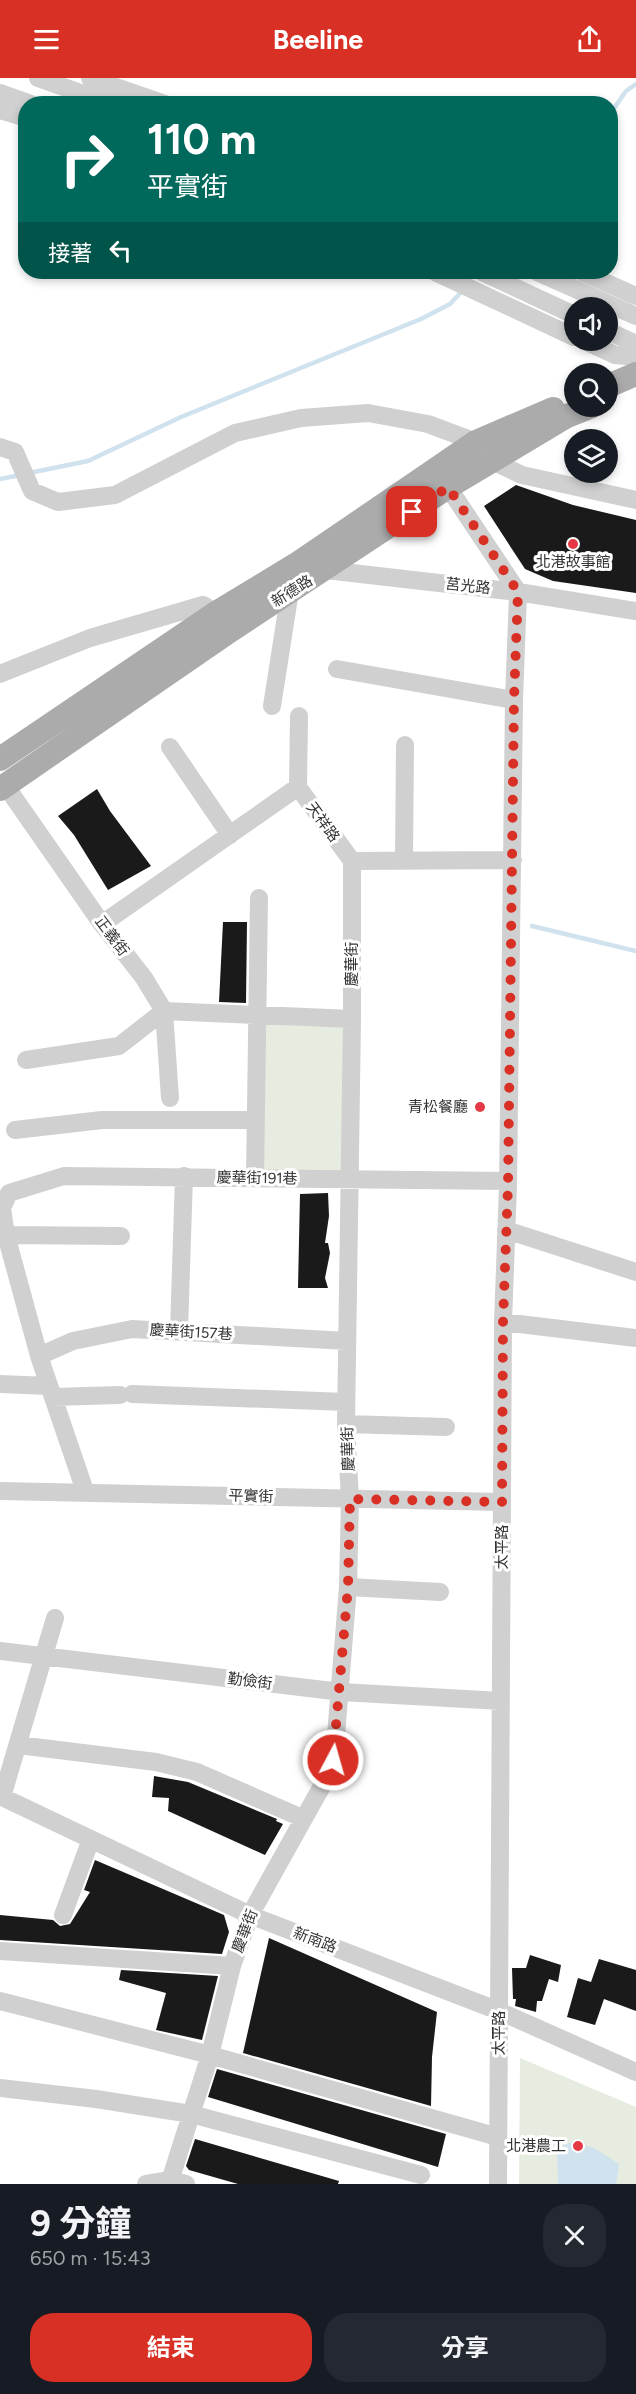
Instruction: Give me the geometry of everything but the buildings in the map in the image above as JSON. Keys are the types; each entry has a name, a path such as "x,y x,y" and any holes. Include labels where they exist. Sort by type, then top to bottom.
{"main road":[{"path":"618,382 636,374"},
{"path":"618,397 636,390"},
{"name":"新德路","path":"3,787 300,562 442,478 483,451 564,406"},
{"name":"新德路","path":"483,451 565,417"},
{"name":"新德路","path":"0,759 222,623 291,591 322,572 442,478"}],"street":[{"path":"38,78 89,96"},
{"path":"90,78 142,96"},
{"path":"0,93 18,99"},
{"path":"0,110 18,116"},
{"path":"453,279 564,331"},
{"path":"498,279 564,310"},
{"path":"553,279 636,316"},
{"path":"598,279 636,296"},
{"path":"618,336 636,344"},
{"path":"606,351 615,355 636,357"},
{"path":"0,447 15,452 32,491 58,502 115,495 235,433 301,418 368,414 428,424 483,451 522,475 636,500"},
{"path":"442,478 518,592"},
{"name":"莒光路","path":"300,562 322,572 518,592 636,611"},
{"path":"272,706 291,591"},
{"name":"太平路","path":"498,2184 503,1322 508,1181 514,700 518,592"},
{"path":"0,674 90,638 203,605 222,623"},
{"path":"337,669 514,700"},
{"path":"298,787 299,716"},
{"path":"404,861 405,745"},
{"path":"170,747 230,835"},
{"name":"正義街","path":"3,787 144,978 164,1011"},
{"name":"天祥路","path":"102,924 298,787 352,861"},
{"path":"352,861 513,860"},
{"name":"慶華街","path":"175,2183 191,2114 210,2055 232,1966 250,1914 327,1777 333,1760 341,1692 348,1587 350,1499 346,1402 352,861"},
{"path":"255,1178 259,898"},
{"path":"26,1060 119,1046 164,1011 256,1017 352,1019"},
{"path":"164,1011 170,1098"},
{"path":"15,1130 102,1120 255,1120"},
{"name":"慶華街191巷","path":"6,1235 2,1208 9,1193 64,1176 508,1181"},
{"path":"179,1331 184,1176"},
{"path":"506,1230 636,1272"},
{"path":"85,1491 39,1356 6,1235 121,1236"},
{"path":"503,1322 636,1338"},
{"name":"慶華街157巷","path":"39,1356 73,1341 132,1329 347,1341"},
{"path":"0,1384 51,1392 346,1402"},
{"path":"346,1424 446,1427"},
{"name":"平實街","path":"0,1491 85,1491 502,1502"},
{"path":"348,1587 440,1592"},
{"path":"1,1797 55,1618"},
{"name":"勤儉街","path":"0,1651 341,1692 501,1701"},
{"path":"18,1745 156,1762 197,1772 302,1818"},
{"name":"新南路","path":"1,1797 250,1914 499,2011 636,2072"},
{"path":"63,1915 91,1839"},
{"path":"0,1950 232,1966"},
{"path":"0,2001 210,2055 498,2137"},
{"path":"0,2088 96,2099 191,2114 422,2175"},
{"path":"146,2184 175,2183"}],"shaded area":[{"path":"256,1017 352,1019 350,1179 255,1178"},
{"name":"北港農工","path":"520,2058 636,2107 636,2184 519,2184"}],"water":[{"path":"573,2142 594,2148 619,2164 616,2184 558,2184 557,2148"}],"waterway":[{"path":"618,102 626,91 636,84"},
{"path":"29,473 88,461 181,417 421,319 450,304 463,290"},
{"path":"0,479 20,475"},
{"path":"532,926 636,951"}],"place":[{"name":"北港故事館","path":"573,544"},
{"name":"青松餐廳","path":"480,1107"},
{"name":"北港農工","path":"578,2146"}],"route":[{"path":"333,1760 341,1692 348,1587 350,1499 502,1502 503,1322 508,1186 514,700 518,592 448,487 412,512"}]}
